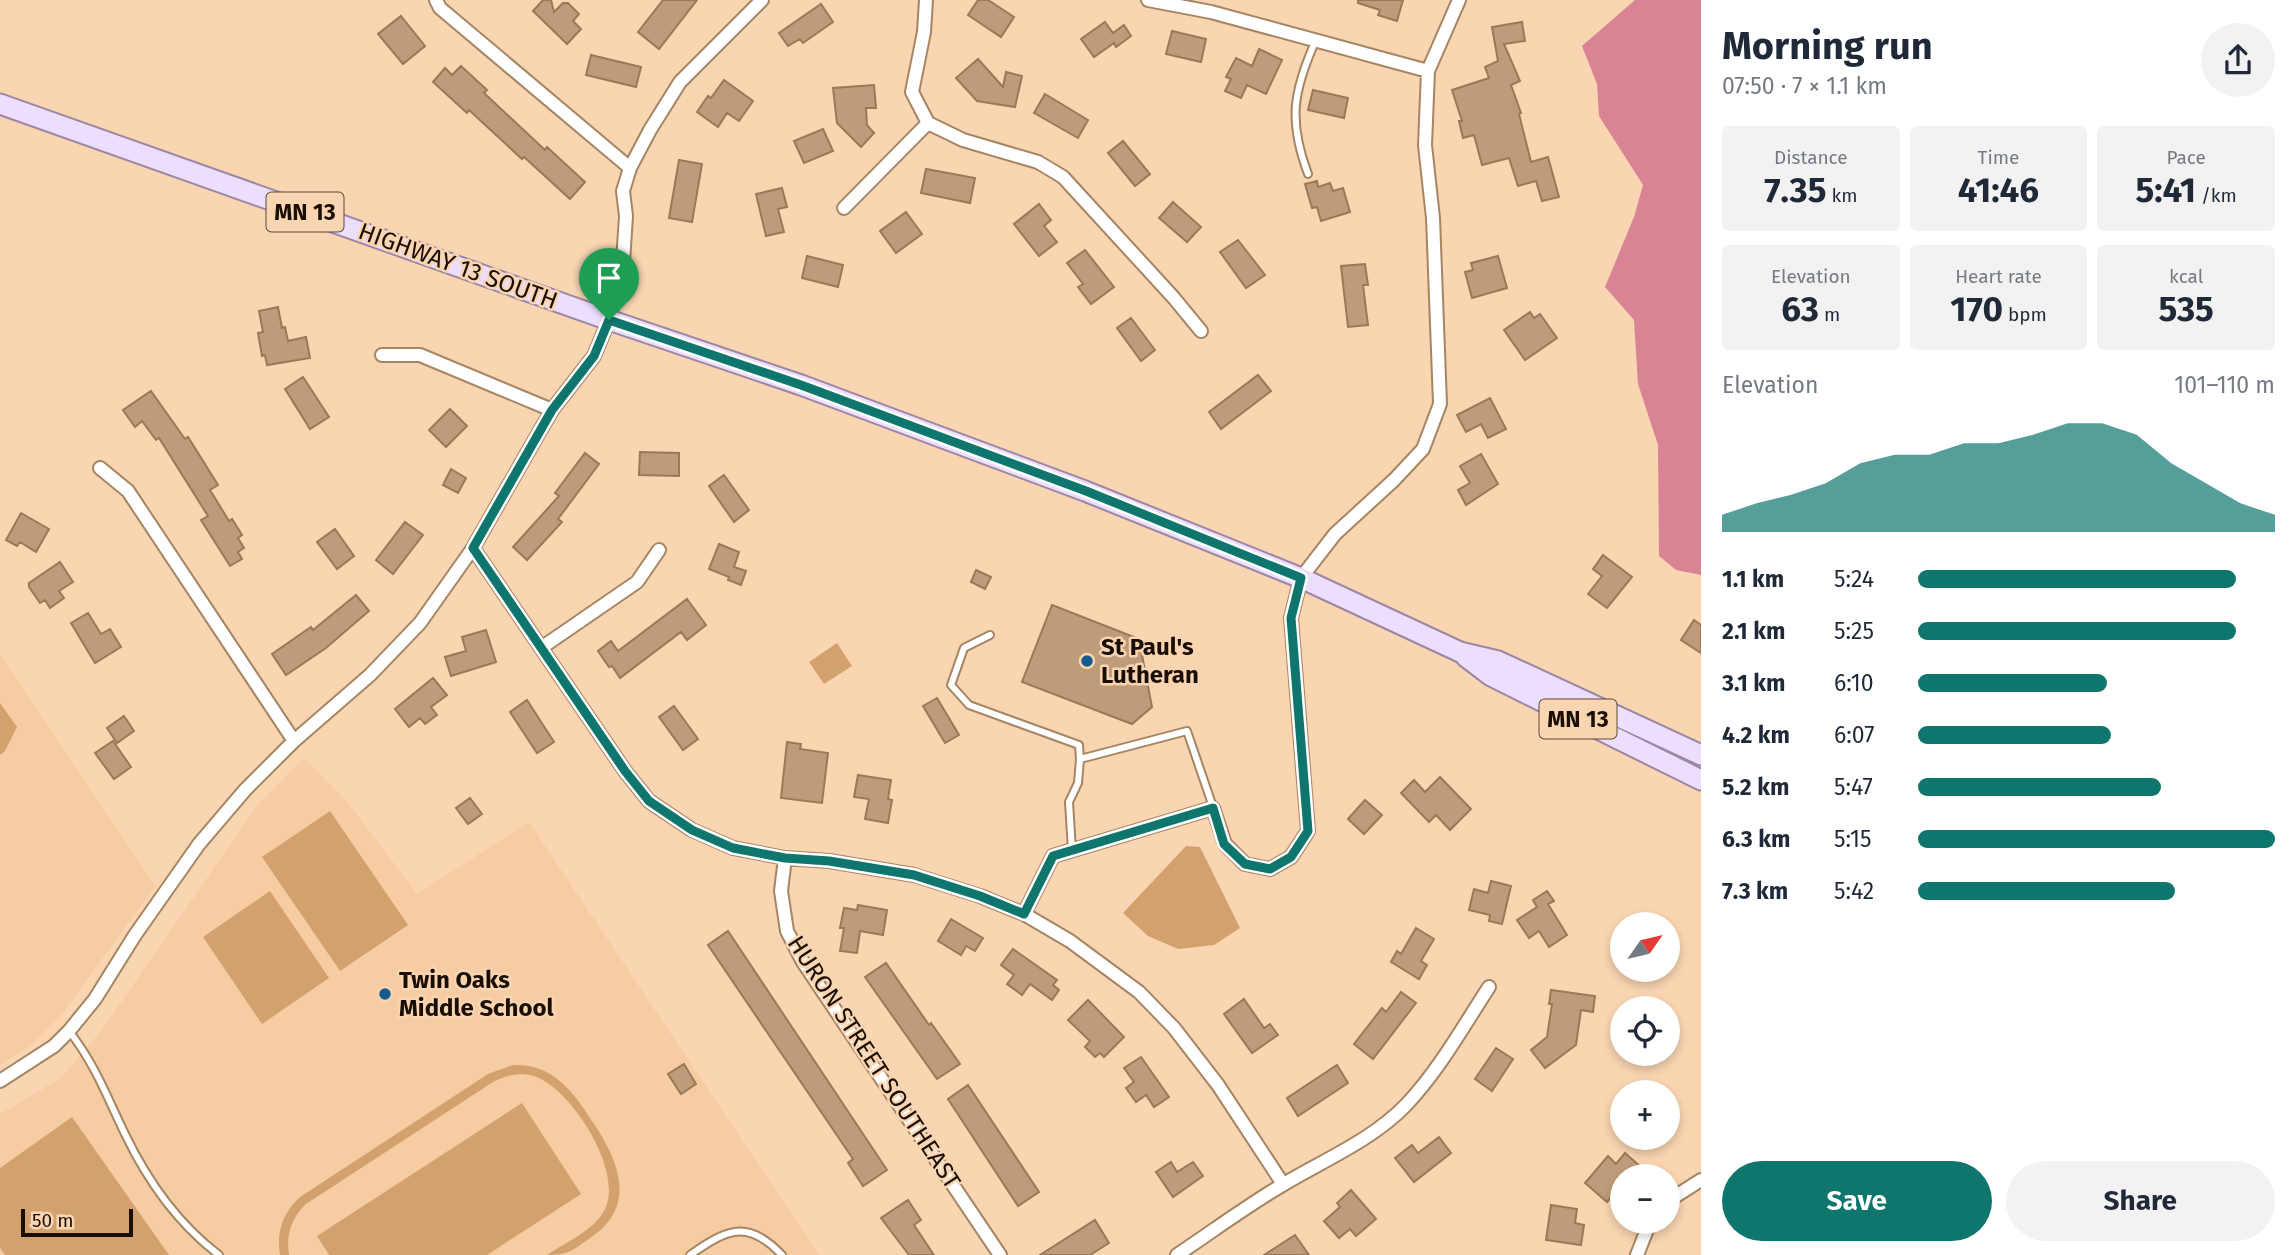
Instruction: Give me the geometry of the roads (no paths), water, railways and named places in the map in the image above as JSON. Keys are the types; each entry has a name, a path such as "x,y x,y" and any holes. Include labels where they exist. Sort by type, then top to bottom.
{"main road":[{"name":"HIGHWAY 13 SOUTH","path":"0,104 814,390 1086,491 1301,578 1460,652 1498,661 1701,755"},
{"name":"HIGHWAY 13 SOUTH","path":"1460,652 1491,676 1701,780"}],"street":[{"path":"436,0 440,8 630,168"},
{"path":"0,1081 54,1046 69,1031 95,999 135,935 199,844 245,790 294,741 370,675 420,623 473,548 552,410 594,356 609,320 623,262 626,216 623,191 630,168 650,130 680,82 762,0"},
{"path":"926,0 924,32 912,92 928,123 963,140 1038,162 1063,177 1201,331"},
{"path":"1148,0 1211,12 1428,71"},
{"path":"1024,914 1053,856 1213,808 1224,844 1245,864 1270,869 1291,857 1308,831 1291,618 1301,578 1335,534 1394,480 1423,449 1440,404 1433,218 1425,145 1428,71 1459,0"},
{"path":"844,208 928,123"},
{"path":"382,355 420,355 552,410"},
{"path":"100,468 128,491 294,741"},
{"path":"473,548 625,771 649,801 692,830 733,848 785,858 829,861 914,875 980,896 1024,914 1070,941 1139,992 1174,1028 1218,1085 1283,1184"},
{"path":"541,648 637,582 659,550"},
{"name":"HURON STREET SOUTHEAST","path":"785,858 781,891 788,931 803,962 1000,1255"},
{"path":"1177,1255 1283,1184 1382,1126 1406,1105 1438,1066 1489,987"},
{"path":"1680,1193 1701,1180"},
{"path":"1637,1255 1645,1234"}],"lane":[{"path":"1308,174 1298,148 1295,102 1303,67 1316,40"},
{"path":"990,635 964,648 951,685 969,705 1079,745 1078,783 1069,802 1072,850"},
{"path":"1080,759 1187,731 1213,808"},
{"path":"69,1031 86,1052 131,1147 155,1188 185,1227 219,1255"},
{"path":"690,1255 719,1236 733,1232 749,1232 765,1240 782,1255"}],"place":[{"name":"St Paul's Lutheran","path":"1087,661"},
{"name":"Twin Oaks Middle School","path":"385,994"}]}
